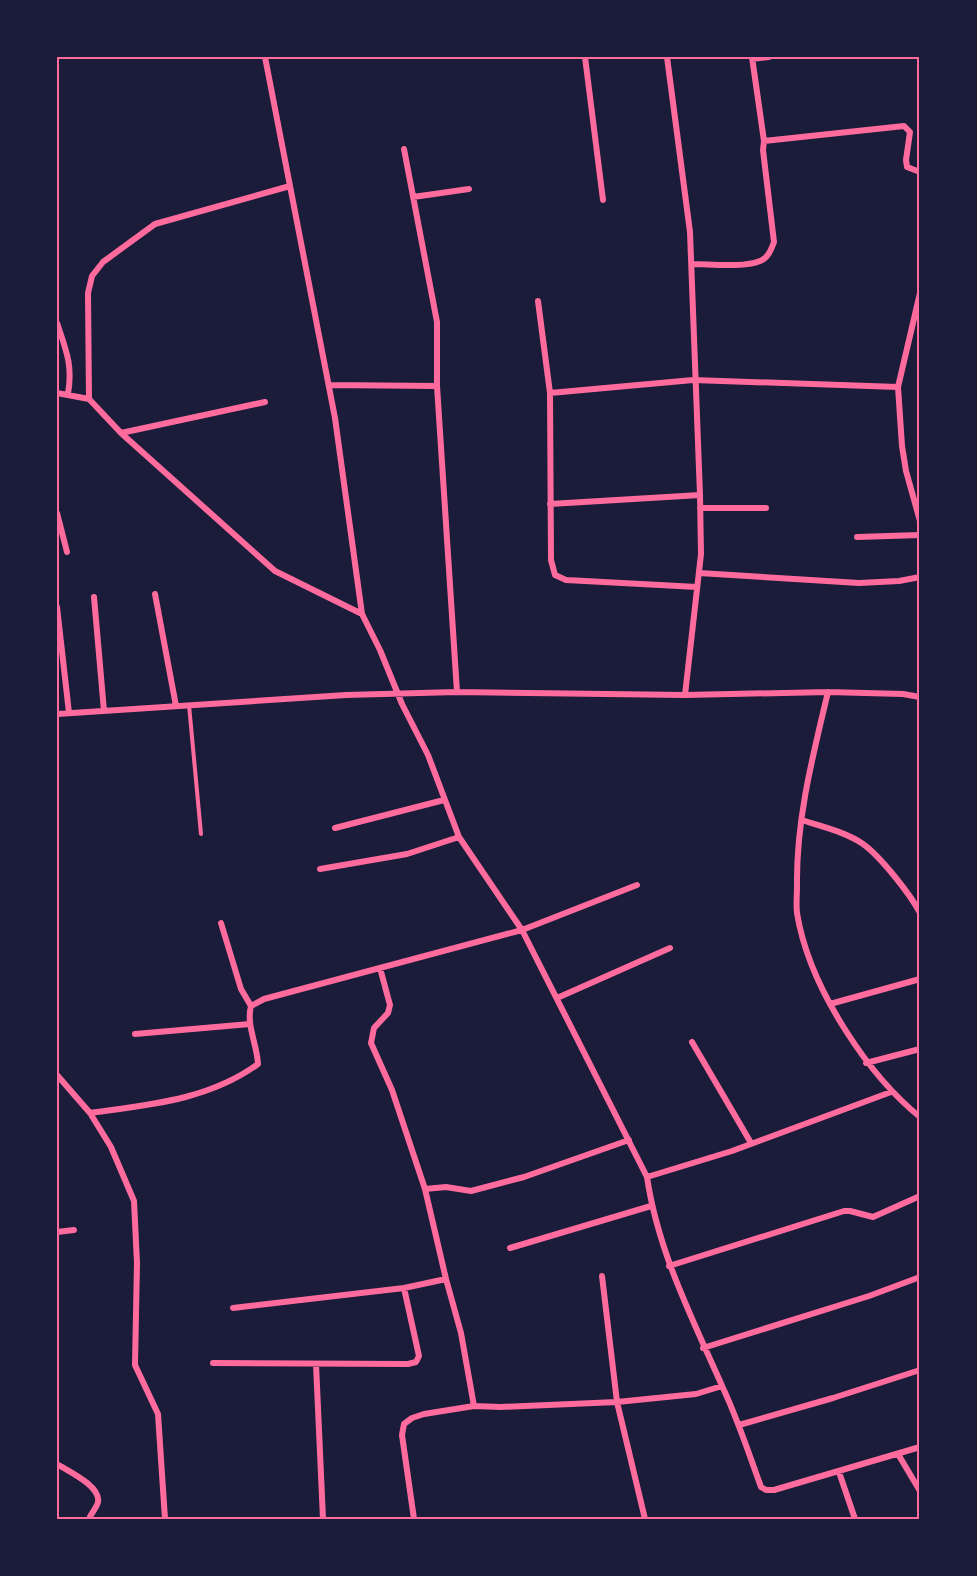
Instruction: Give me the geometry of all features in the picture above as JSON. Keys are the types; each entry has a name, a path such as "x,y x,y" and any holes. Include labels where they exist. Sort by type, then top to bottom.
{"street":[{"path":"265,57 335,418 362,614 428,755 459,837 522,930 647,1177 651,1206 669,1266 703,1348 739,1425 761,1487 774,1490 920,1447"},
{"path":"585,57 603,200"},
{"path":"667,57 690,232 697,380 701,554 685,695"},
{"path":"692,264 746,264 761,261 770,254 774,242 763,150 764,141 752,58 769,57"},
{"path":"764,141 904,126 909,132 906,160 908,167 920,172"},
{"path":"404,149 437,322 437,386 457,692"},
{"path":"89,399 88,293 92,276 103,262 156,224 290,186"},
{"path":"413,197 469,189"},
{"path":"920,293 898,387 900,429 906,471 920,521"},
{"path":"538,301 550,393 550,504 552,569 555,575 560,578 697,587"},
{"path":"57,323 67,351 71,376 68,394"},
{"path":"550,393 697,380 898,387"},
{"path":"329,385 437,386"},
{"path":"57,393 89,399 121,433 275,571 362,614"},
{"path":"121,433 266,402"},
{"path":"550,504 700,495"},
{"path":"700,508 766,508"},
{"path":"57,513 68,552"},
{"path":"857,537 920,535"},
{"path":"699,573 859,583 899,581 920,577"},
{"path":"155,594 176,706"},
{"path":"94,597 104,711"},
{"path":"57,607 69,713"},
{"path":"57,714 457,692 685,695 828,692 903,694 920,697"},
{"path":"828,692 809,771 796,857 797,912 811,966 830,1004 866,1063 891,1092 920,1117"},
{"path":"335,828 444,800"},
{"path":"802,820 863,844 915,902 920,913"},
{"path":"320,869 407,854 459,837"},
{"path":"251,1006 264,999 522,930 637,885"},
{"path":"90,1113 169,1102 201,1093 243,1075 258,1064 248,1016 251,1006 242,989 221,923"},
{"path":"557,998 670,948"},
{"path":"380,968 390,1005 388,1013 374,1028 371,1043 392,1090 425,1189 461,1333 474,1406"},
{"path":"830,1004 920,979"},
{"path":"135,1034 250,1024"},
{"path":"693,1042 751,1143"},
{"path":"866,1063 920,1049"},
{"path":"57,1075 90,1113 111,1147 134,1201 137,1263 135,1365 158,1414 165,1519"},
{"path":"647,1177 732,1151 891,1092"},
{"path":"425,1189 446,1187 471,1191 525,1177 629,1140"},
{"path":"669,1266 844,1211 850,1210 873,1217 920,1196"},
{"path":"510,1248 651,1206"},
{"path":"57,1232 74,1230"},
{"path":"602,1276 617,1402 645,1519"},
{"path":"703,1348 868,1296 920,1277"},
{"path":"233,1308 404,1288 446,1279"},
{"path":"213,1364 408,1364 416,1362 419,1356 404,1288"},
{"path":"316,1364 323,1519"},
{"path":"739,1425 920,1370"},
{"path":"414,1519 402,1435 404,1424 412,1418 474,1406 617,1402 696,1394 722,1386"},
{"path":"898,1454 920,1491"},
{"path":"57,1464 92,1486 97,1492 98,1501 89,1519"},
{"path":"839,1472 855,1519"}],"lane":[{"path":"189,705 201,834"}]}
